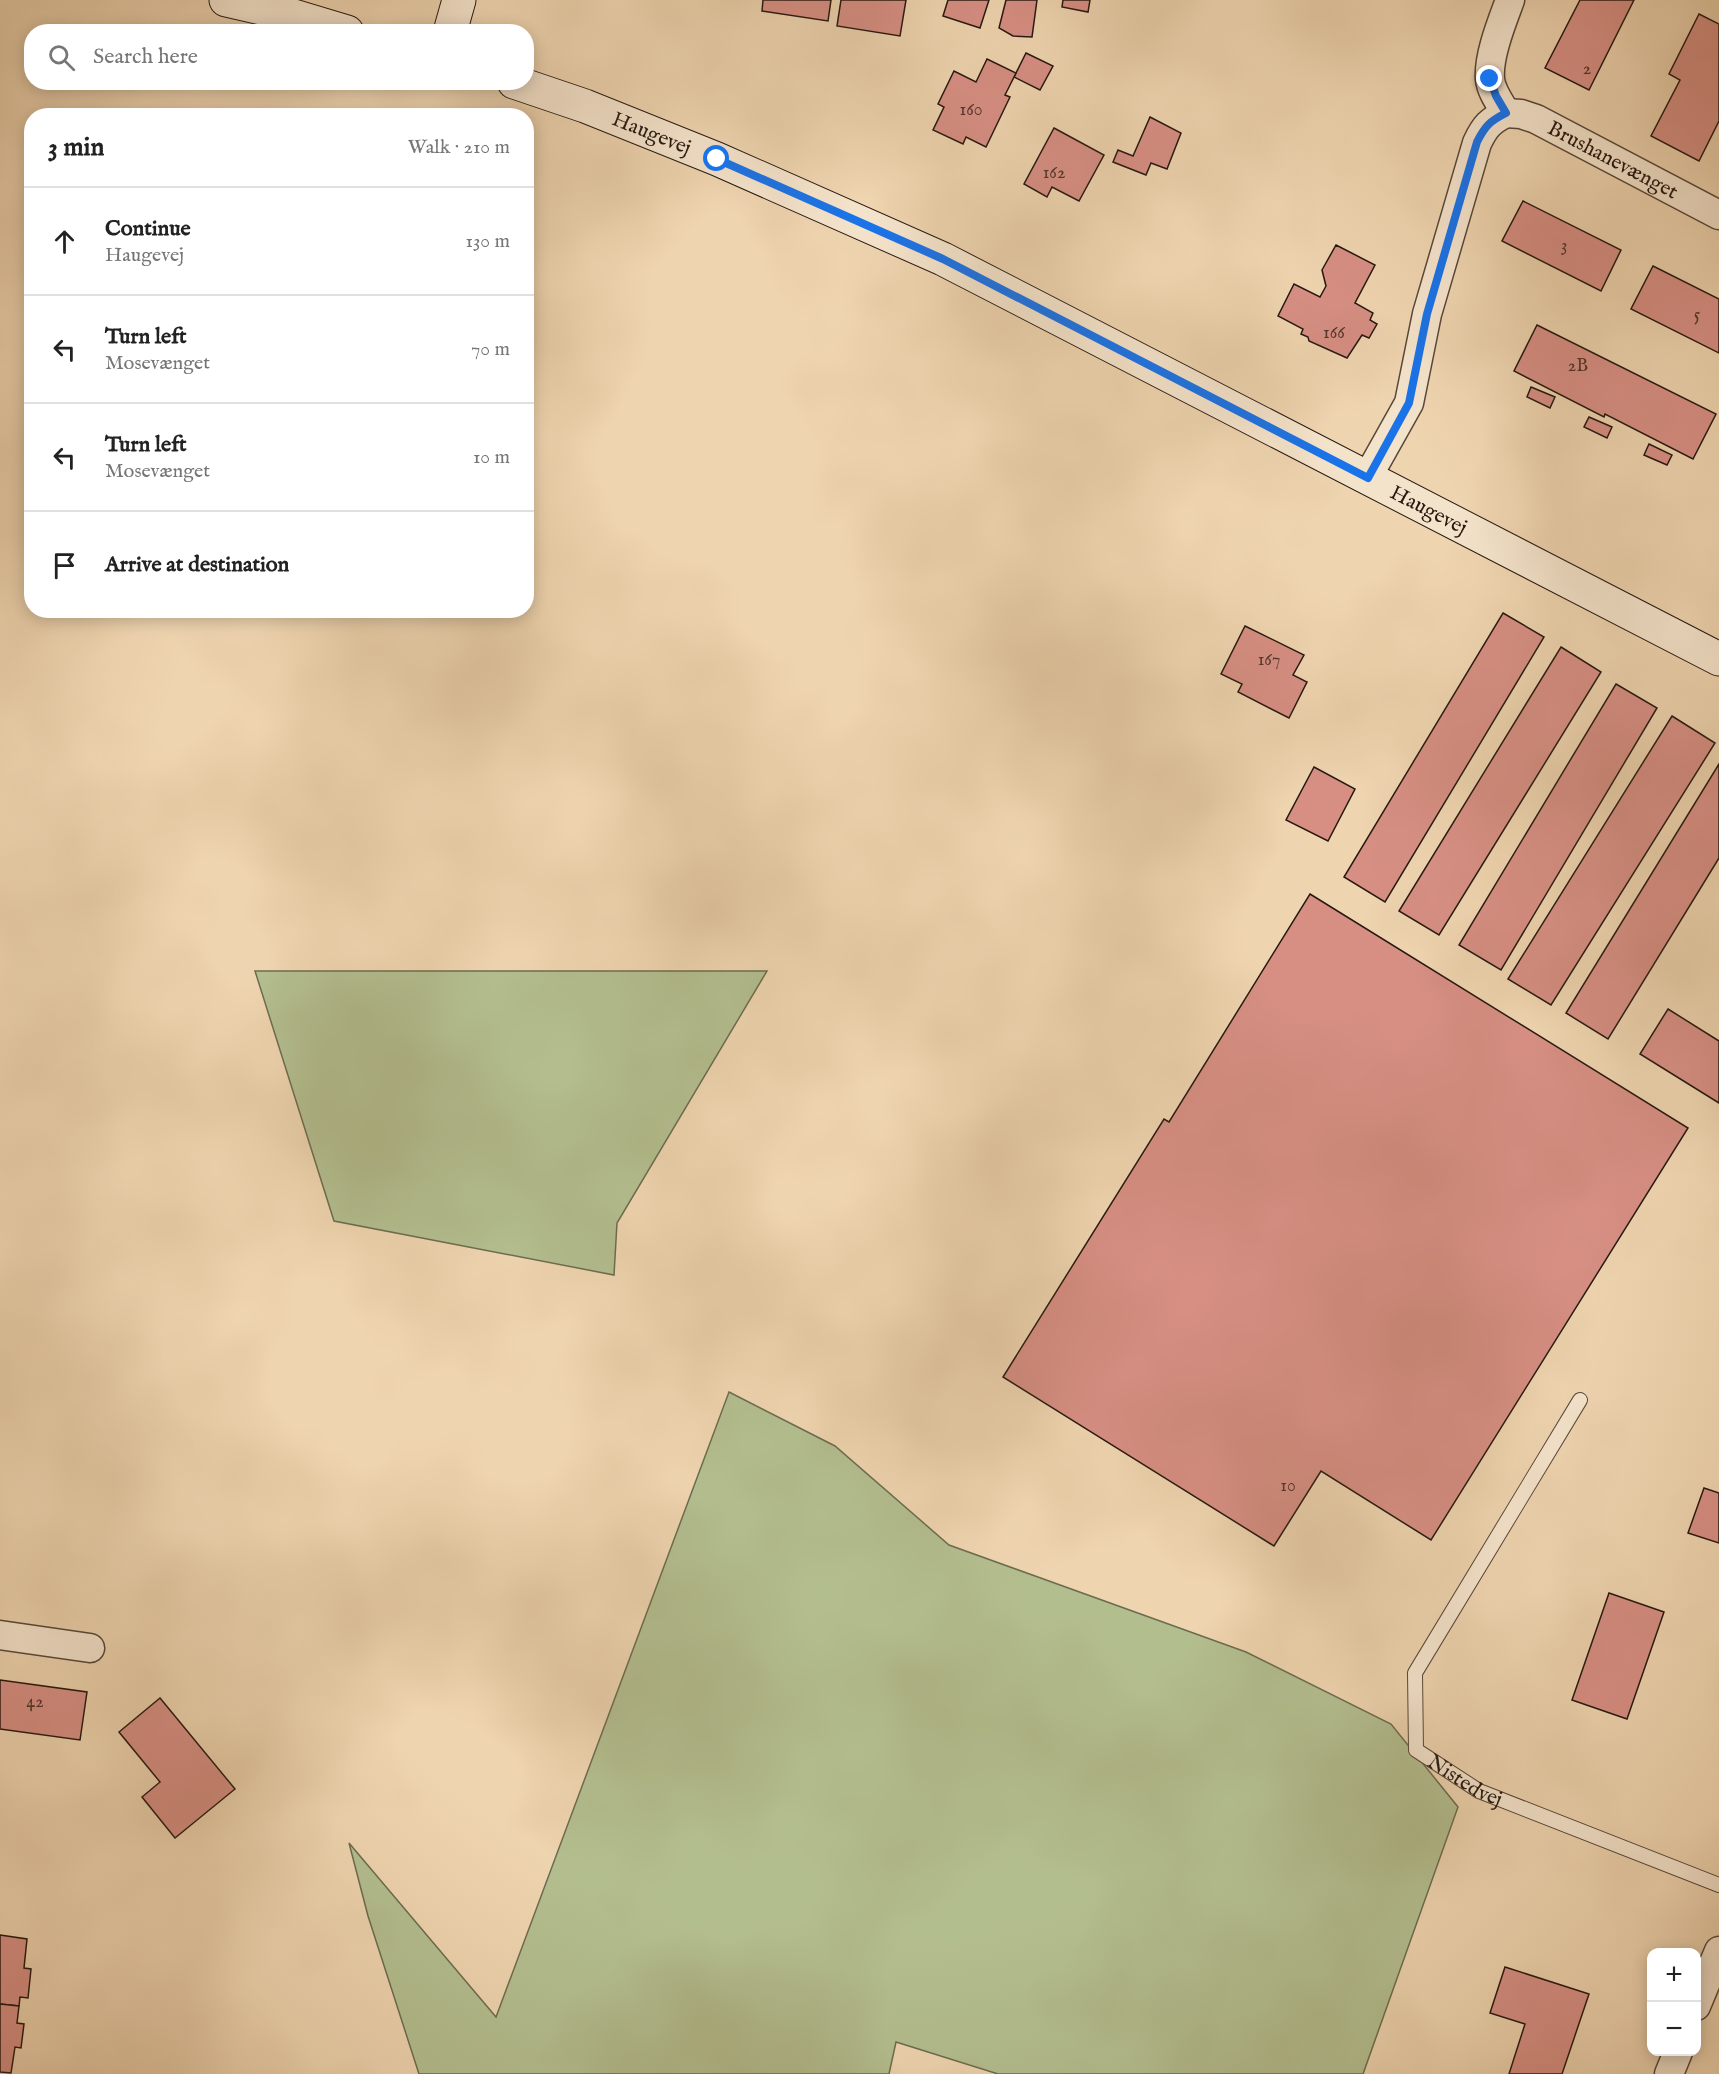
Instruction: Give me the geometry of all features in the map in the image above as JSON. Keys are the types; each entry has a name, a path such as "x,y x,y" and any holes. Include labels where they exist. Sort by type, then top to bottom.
{"street":[{"path":"226,0 320,24"},
{"path":"452,24 459,0"},
{"path":"1368,478 1409,403 1427,314 1477,142 1482,131 1491,121 1506,113 1496,96 1490,79 1494,43 1510,0"},
{"name":"Haugevej","path":"534,89 585,106 717,159 943,259 1719,659"},
{"name":"Brushanevænget","path":"1506,113 1521,114 1536,119 1719,215"},
{"path":"0,1635 90,1648"},
{"path":"1698,2002 1719,1951"},
{"path":"1669,2074 1676,2056"}],"lane":[{"name":"Nistedvej","path":"1580,1400 1414,1673 1416,1750 1479,1791 1719,1885"}],"green space":[{"path":"255,971 767,971 617,1223 614,1275 334,1221"},
{"path":"729,1392 835,1446 949,1545 1246,1652 1391,1724 1458,1807 1363,2074 998,2074 896,2042 889,2074 419,2074 368,1916 349,1843 496,2017"}],"building":[{"path":"763,0 831,0 828,21 762,11"},
{"path":"841,0 906,0 900,36 837,26"},
{"path":"948,0 989,0 980,28 943,16"},
{"path":"1006,0 1037,0 1032,37 1013,36 999,28"},
{"path":"1063,0 1090,0 1088,12 1062,7"},
{"path":"1580,0 1634,0 1589,90 1545,68"},
{"path":"1699,14 1719,24 1719,121 1699,161 1651,136 1680,80 1669,74"},
{"path":"1026,53 1053,66 1040,90 1014,77"},
{"path":"987,59 1016,73 1005,95 1010,97 986,147 966,137 963,144 933,130 944,107 938,104 954,71 976,82"},
{"path":"1150,117 1181,133 1167,169 1151,163 1146,175 1113,162 1118,150 1133,156"},
{"path":"1054,128 1104,155 1079,201 1052,187 1047,197 1024,184"},
{"path":"1523,201 1621,250 1601,291 1502,241"},
{"path":"1336,245 1375,265 1355,303 1373,313 1370,320 1377,324 1369,338 1362,335 1347,358 1309,341 1308,337 1301,334 1303,329 1278,316 1294,284 1320,297 1326,286 1322,270"},
{"path":"1653,266 1719,299 1719,353 1631,309"},
{"path":"1537,325 1716,414 1693,459 1514,371"},
{"path":"1531,387 1555,397 1550,408 1527,397"},
{"path":"1589,417 1612,427 1607,438 1584,427"},
{"path":"1649,444 1672,455 1667,465 1644,455"},
{"path":"1503,613 1544,637 1385,902 1344,877"},
{"path":"1245,626 1304,655 1293,675 1307,682 1289,718 1238,692 1242,684 1221,674"},
{"path":"1561,647 1601,672 1439,935 1399,911"},
{"path":"1616,684 1657,708 1501,970 1459,945"},
{"path":"1672,716 1715,743 1551,1005 1508,979"},
{"path":"1719,764 1719,858 1608,1039 1566,1013"},
{"path":"1314,767 1355,789 1328,841 1286,820"},
{"path":"1310,894 1688,1128 1431,1540 1321,1471 1274,1546 1003,1377 1164,1119 1169,1122"},
{"path":"1668,1009 1719,1041 1719,1103 1640,1054"},
{"path":"1704,1488 1719,1493 1719,1543 1688,1533"},
{"path":"1609,1593 1664,1612 1627,1719 1572,1700"},
{"path":"0,1680 87,1692 80,1740 0,1729"},
{"path":"160,1698 235,1789 175,1838 142,1797 160,1782 119,1732"},
{"path":"0,1935 27,1939 24,1968 31,1969 28,1998 20,1997 19,2006 0,2004"},
{"path":"1505,1967 1589,1994 1562,2074 1509,2074 1525,2024 1490,2013"},
{"path":"0,2004 19,2006 17,2023 24,2024 21,2048 15,2047 11,2073 0,2072"}],"route":[{"path":"717,159 943,259 1368,478 1409,403 1427,314 1477,142 1482,131 1491,121 1506,113 1496,96 1490,79"}]}
